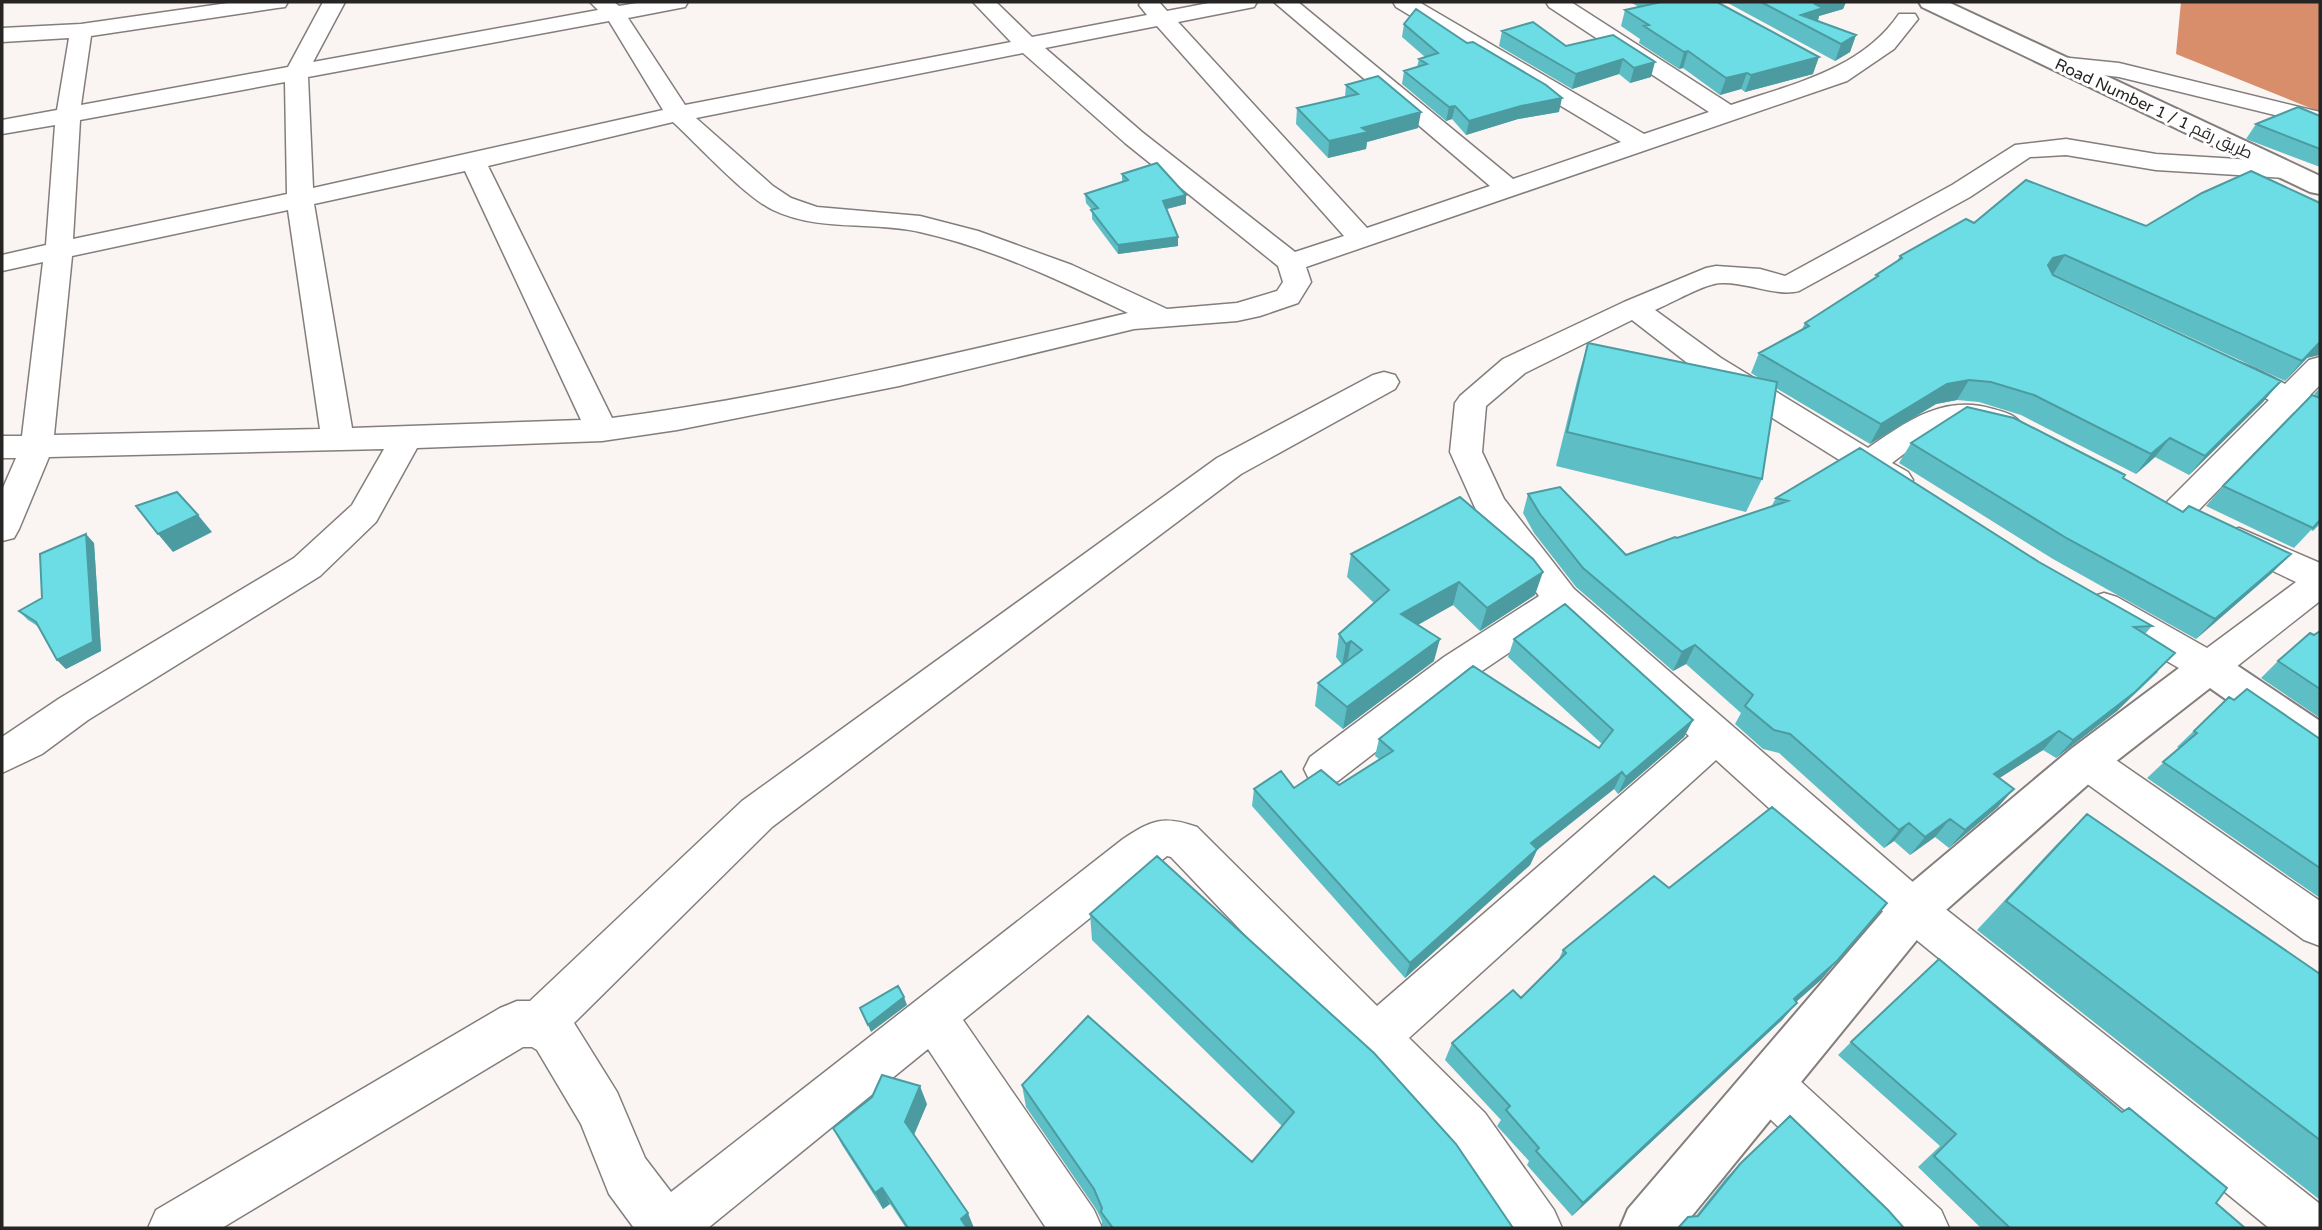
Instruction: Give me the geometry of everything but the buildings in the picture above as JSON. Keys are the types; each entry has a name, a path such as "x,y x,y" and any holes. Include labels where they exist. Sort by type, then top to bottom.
{"main road":[{"name":"Road Number 1 / طريق رقم 1","path":"1930,2 2320,186"},
{"path":"1647,1228 1913,910 2086,761 2209,667 2320,743"}],"street":[{"path":"2,35 81,31 277,2"},
{"path":"334,2 296,73 300,200 338,440"},
{"path":"2,127 296,73 608,8 677,2"},
{"path":"2,447 338,440 602,430 677,420 898,376 1096,327 1159,316 1237,312 1288,297 1294,289 1297,274 1291,263 1026,46 984,2"},
{"path":"2,263 473,162 678,114 1026,46 1155,11 1246,2"},
{"path":"1285,2 1509,189"},
{"path":"1404,2 1641,143"},
{"path":"1558,2 1730,115"},
{"path":"608,8 678,114 764,192 797,211 814,215 920,224 968,237 1062,271 1159,316"},
{"path":"1155,11 1362,239"},
{"path":"1291,263 1839,76 1886,46 1898,35 1907,19"},
{"path":"2,528 37,446 59,250 68,114 81,31"},
{"path":"1815,63 1839,76"},
{"path":"2060,64 2119,70 2320,118"},
{"path":"2286,170 2156,162 2066,147 2024,150 1961,191 1789,285 1760,278 1716,274 1634,308 1514,366 1471,403 1466,452 1489,504 1561,599 1913,910 2309,1228"},
{"path":"473,162 602,430"},
{"path":"1634,308 1710,365 1924,498"},
{"path":"2203,358 2320,412"},
{"path":"2076,591 2209,667 2320,580 2187,515 2289,397 2320,367"},
{"path":"540,1024 757,814 1229,466 1384,382"},
{"path":"1869,463 1948,413 1981,415 2028,435"},
{"path":"2,755 28,742 74,709 307,566 364,513 407,438"},
{"path":"1324,769 1458,668 1561,599"},
{"path":"1375,1038 1716,736"},
{"path":"2086,761 2320,926"},
{"path":"174,1228 517,1024 540,1024 554,1034 600,1109 627,1176 666,1228 1138,852 1161,837 1182,840 1467,1131 1536,1228"},
{"path":"933,1016 1076,1228"},
{"path":"1768,1084 1923,1228"}],"shaded area":[{"path":"2181,2 2320,2 2320,112 2176,54"}]}
